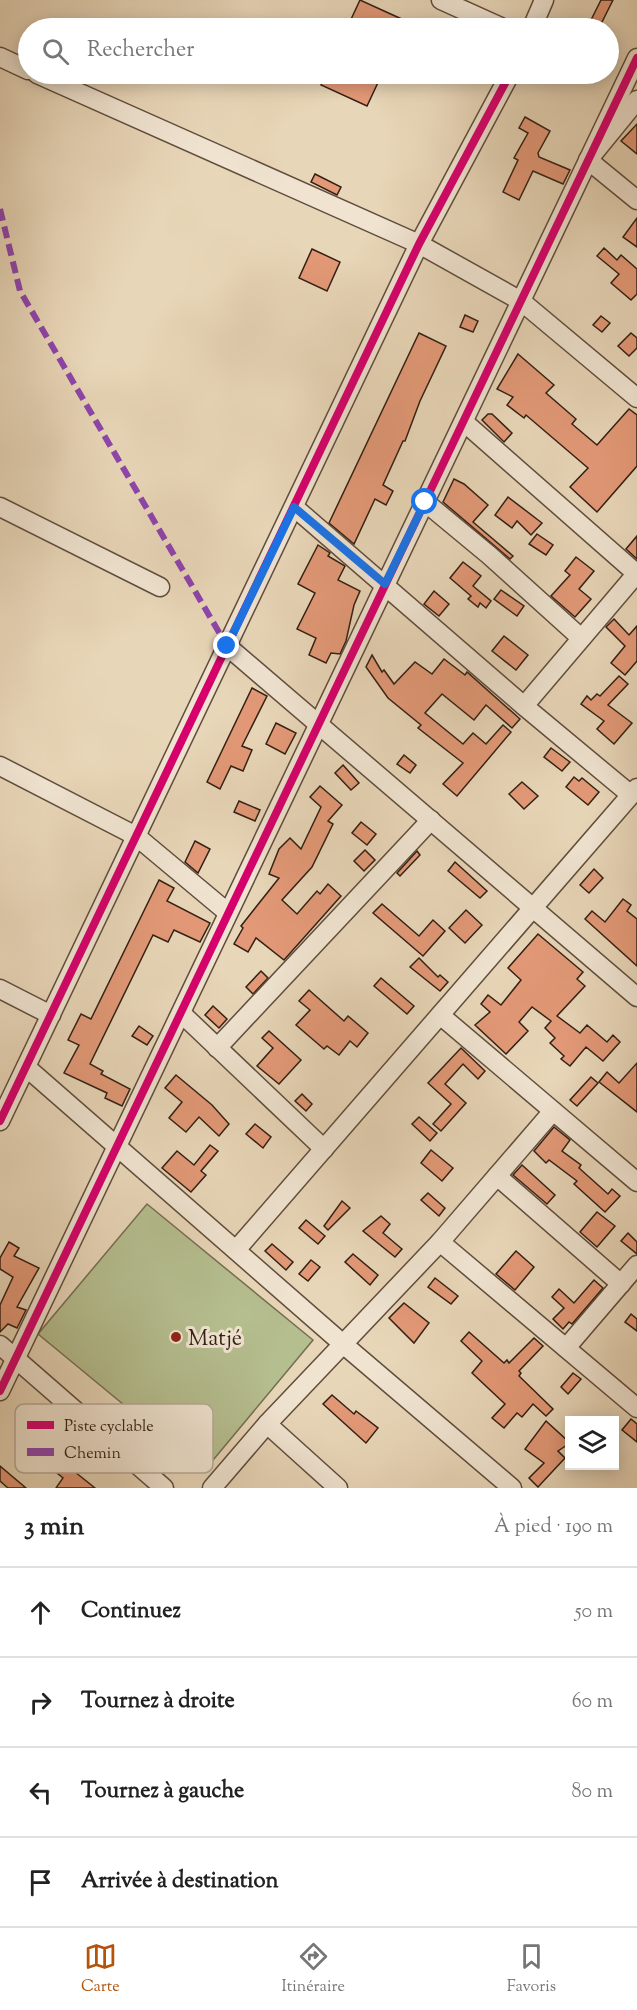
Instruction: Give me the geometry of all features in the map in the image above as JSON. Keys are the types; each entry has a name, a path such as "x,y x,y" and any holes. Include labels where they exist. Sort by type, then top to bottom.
{"street":[{"path":"441,0 481,18"},
{"path":"536,18 544,0"},
{"path":"0,57 18,65"},
{"path":"0,1391 637,58"},
{"path":"60,84 420,244 521,301 637,398"},
{"path":"0,1121 420,244 505,84"},
{"path":"588,160 637,100"},
{"path":"588,160 637,200"},
{"path":"464,422 637,573 524,706"},
{"path":"425,502 489,555 581,638"},
{"path":"0,507 160,586"},
{"path":"236,1250 634,791 524,706 294,507"},
{"path":"227,646 637,998"},
{"path":"0,766 136,836 227,912"},
{"path":"217,1048 430,820"},
{"path":"0,989 51,1014"},
{"path":"181,1013 324,1149"},
{"path":"440,1015 637,1182"},
{"path":"26,1067 504,1485"},
{"path":"212,1488 267,1424 440,1242 553,1111"},
{"path":"497,1176 621,1284"},
{"path":"440,1242 637,1408"},
{"path":"566,1348 637,1265"},
{"path":"0,1345 67,1404"},
{"path":"267,1424 338,1488"},
{"path":"147,1473 164,1488"}],"green space":[{"name":"Matjé","path":"147,1204 313,1340 213,1460 213,1404 123,1404 38,1334"}],"building":[{"path":"360,0 399,18 352,18"},
{"path":"601,0 613,0 604,18 592,18"},
{"path":"321,84 377,84 367,106"},
{"path":"525,117 550,131 538,153 539,157 570,170 563,184 533,171 519,200 503,192 518,160 514,158 528,133 519,128"},
{"path":"637,124 637,154 621,141"},
{"path":"315,174 341,187 337,195 311,182"},
{"path":"637,218 637,247 623,237"},
{"path":"604,248 617,260 621,255 637,269 637,294 631,300 611,283 619,274 597,256"},
{"path":"312,249 340,262 327,291 299,278"},
{"path":"465,315 478,321 473,332 460,327"},
{"path":"601,316 610,323 602,332 593,325"},
{"path":"419,333 446,346 420,401 405,441 383,485 393,491 386,505 375,499 354,544 329,523"},
{"path":"631,333 637,338 637,348 629,356 618,346"},
{"path":"518,354 554,385 546,393 576,419 572,424 597,445 629,409 637,415 637,466 597,512 570,487 588,468 526,415 524,418 507,405 513,397 497,389"},
{"path":"488,414 492,414 512,433 504,442 482,420"},
{"path":"454,479 464,484 488,505 473,522 513,556 510,559 443,502"},
{"path":"508,497 542,523 531,535 517,521 512,528 495,515"},
{"path":"537,534 553,545 546,555 529,544"},
{"path":"637,536 637,559 626,549"},
{"path":"318,545 330,553 328,556 345,566 338,580 360,591 340,654 331,653 326,663 309,655 316,638 297,629 315,593 298,584"},
{"path":"576,557 594,571 579,589 591,599 575,617 551,596 570,575 565,571"},
{"path":"463,562 481,576 473,586 491,601 486,608 480,603 478,607 468,599 471,596 450,578"},
{"path":"501,590 524,606 517,616 494,599"},
{"path":"434,591 449,604 439,616 424,604"},
{"path":"614,619 629,635 637,626 637,661 625,675 611,663 625,646 606,627"},
{"path":"504,636 528,655 516,670 492,651"},
{"path":"372,655 382,672 384,670 394,684 415,662 432,674 444,659 465,675 467,672 520,719 512,728 486,705 474,720 442,694 425,713 463,744 473,733 486,744 503,725 511,732 457,796 443,784 463,763 418,728 421,725 388,698 366,667"},
{"path":"619,676 628,684 608,705 632,723 614,744 597,729 604,721 581,704 587,696 591,700 597,694 600,696"},
{"path":"252,688 267,696 242,746 252,750 243,771 231,766 220,789 207,782"},
{"path":"276,723 296,733 285,754 266,744"},
{"path":"551,748 570,762 562,771 544,757"},
{"path":"404,755 416,765 410,773 397,764"},
{"path":"343,765 359,783 351,790 335,773"},
{"path":"574,777 579,781 582,778 599,792 588,805 566,787"},
{"path":"522,782 538,796 524,809 509,794"},
{"path":"320,786 342,805 328,821 333,824 312,867 282,900 297,914 317,891 320,894 328,884 341,896 284,960 256,938 248,952 234,944 243,928 241,926 279,878 269,874 279,849 290,838 301,849 321,807 310,797"},
{"path":"239,801 260,810 255,821 234,812"},
{"path":"361,822 376,834 367,845 352,833"},
{"path":"195,841 210,849 198,873 185,862"},
{"path":"365,850 375,860 364,871 354,861"},
{"path":"417,851 420,855 400,876 397,873"},
{"path":"455,862 487,891 480,898 448,871"},
{"path":"594,869 603,878 589,893 580,885"},
{"path":"159,880 174,888 167,901 210,923 200,942 174,930 168,942 153,935 90,1064 103,1071 101,1074 130,1089 122,1106 105,1098 107,1093 64,1073 79,1045 68,1040 81,1014 91,1019"},
{"path":"623,899 631,905 627,911 637,919 637,966 585,919 592,911 605,922"},
{"path":"382,904 419,936 433,920 445,931 423,956 373,913"},
{"path":"466,910 482,925 465,943 449,928"},
{"path":"538,934 583,972 577,979 585,986 557,1016 580,1033 587,1025 607,1042 613,1035 620,1042 603,1061 586,1047 570,1066 561,1059 564,1056 550,1043 555,1038 545,1028 551,1021 532,1007 519,1022 528,1031 506,1054 475,1025 490,1012 481,1004 488,995 501,1005 521,980 508,968"},
{"path":"419,958 438,977 440,975 448,982 440,991 410,967"},
{"path":"261,971 268,978 253,994 246,987"},
{"path":"381,978 414,1006 407,1014 374,986"},
{"path":"309,990 344,1021 348,1016 368,1033 357,1047 350,1041 339,1055 327,1046 324,1049 296,1025 310,1010 299,1001"},
{"path":"213,1006 227,1019 219,1028 205,1015"},
{"path":"139,1026 153,1036 147,1045 132,1036"},
{"path":"269,1031 301,1060 279,1084 257,1066 273,1048 262,1038"},
{"path":"461,1048 485,1071 478,1079 463,1064 445,1084 466,1103 441,1131 433,1124 451,1104 428,1083"},
{"path":"637,1063 637,1112 599,1082 607,1072 619,1083"},
{"path":"176,1075 212,1105 229,1124 219,1136 199,1117 186,1132 169,1118 182,1102 165,1088"},
{"path":"591,1077 598,1083 577,1106 570,1100"},
{"path":"302,1094 312,1104 306,1111 295,1101"},
{"path":"419,1117 437,1133 430,1141 412,1124"},
{"path":"255,1124 271,1137 263,1148 246,1134"},
{"path":"554,1127 570,1140 562,1151 581,1165 579,1168 608,1194 612,1189 620,1196 605,1212 574,1184 577,1181 549,1160 546,1163 534,1151"},
{"path":"210,1145 218,1151 201,1171 206,1175 191,1192 162,1168 177,1151 194,1165"},
{"path":"431,1150 453,1168 442,1181 421,1163"},
{"path":"522,1165 555,1195 547,1204 513,1175"},
{"path":"428,1193 445,1208 439,1216 421,1200"},
{"path":"342,1201 350,1208 328,1230 324,1226"},
{"path":"597,1212 615,1226 597,1247 580,1232"},
{"path":"381,1216 390,1224 383,1233 402,1249 395,1257 363,1231"},
{"path":"306,1220 325,1236 318,1244 299,1228"},
{"path":"628,1233 637,1242 637,1254 621,1241"},
{"path":"9,1242 19,1248 14,1256 39,1268 17,1307 26,1310 17,1328 8,1324 0,1332 0,1305 13,1277 0,1269 0,1258"},
{"path":"272,1244 293,1262 286,1270 265,1251"},
{"path":"516,1251 534,1267 515,1290 496,1274"},
{"path":"353,1254 378,1275 370,1285 345,1262"},
{"path":"311,1260 320,1267 308,1281 299,1274"},
{"path":"435,1278 458,1296 451,1304 428,1287"},
{"path":"594,1280 603,1288 572,1324 569,1322 563,1329 553,1319 564,1308 552,1297 559,1289 574,1303"},
{"path":"404,1303 429,1323 414,1343 389,1318"},
{"path":"631,1314 637,1319 637,1331 625,1322"},
{"path":"469,1332 504,1363 507,1360 509,1363 534,1338 543,1346 519,1371 521,1373 519,1376 553,1409 546,1416 533,1404 522,1417 517,1413 504,1428 492,1418 505,1404 472,1373 482,1361 461,1341"},
{"path":"573,1373 581,1379 568,1394 561,1387"},
{"path":"332,1395 354,1414 356,1411 378,1428 366,1443 323,1404"},
{"path":"631,1419 637,1424 637,1442 622,1430"},
{"path":"546,1421 565,1438 565,1446 558,1451 565,1458 538,1487 529,1478 544,1463 525,1449"},
{"path":"0,1466 26,1488 8,1488 0,1481"},
{"path":"57,1473 76,1473 95,1488 56,1488 63,1478"}],"marked path":[{"path":"0,209 20,291 227,646"}],"cycle path":[{"path":"0,1391 637,58"},
{"path":"0,1121 419,244 505,84"}],"place":[{"name":"Matjé","path":"176,1337"}],"route":[{"path":"227,646 294,507 385,584 425,502"}]}
